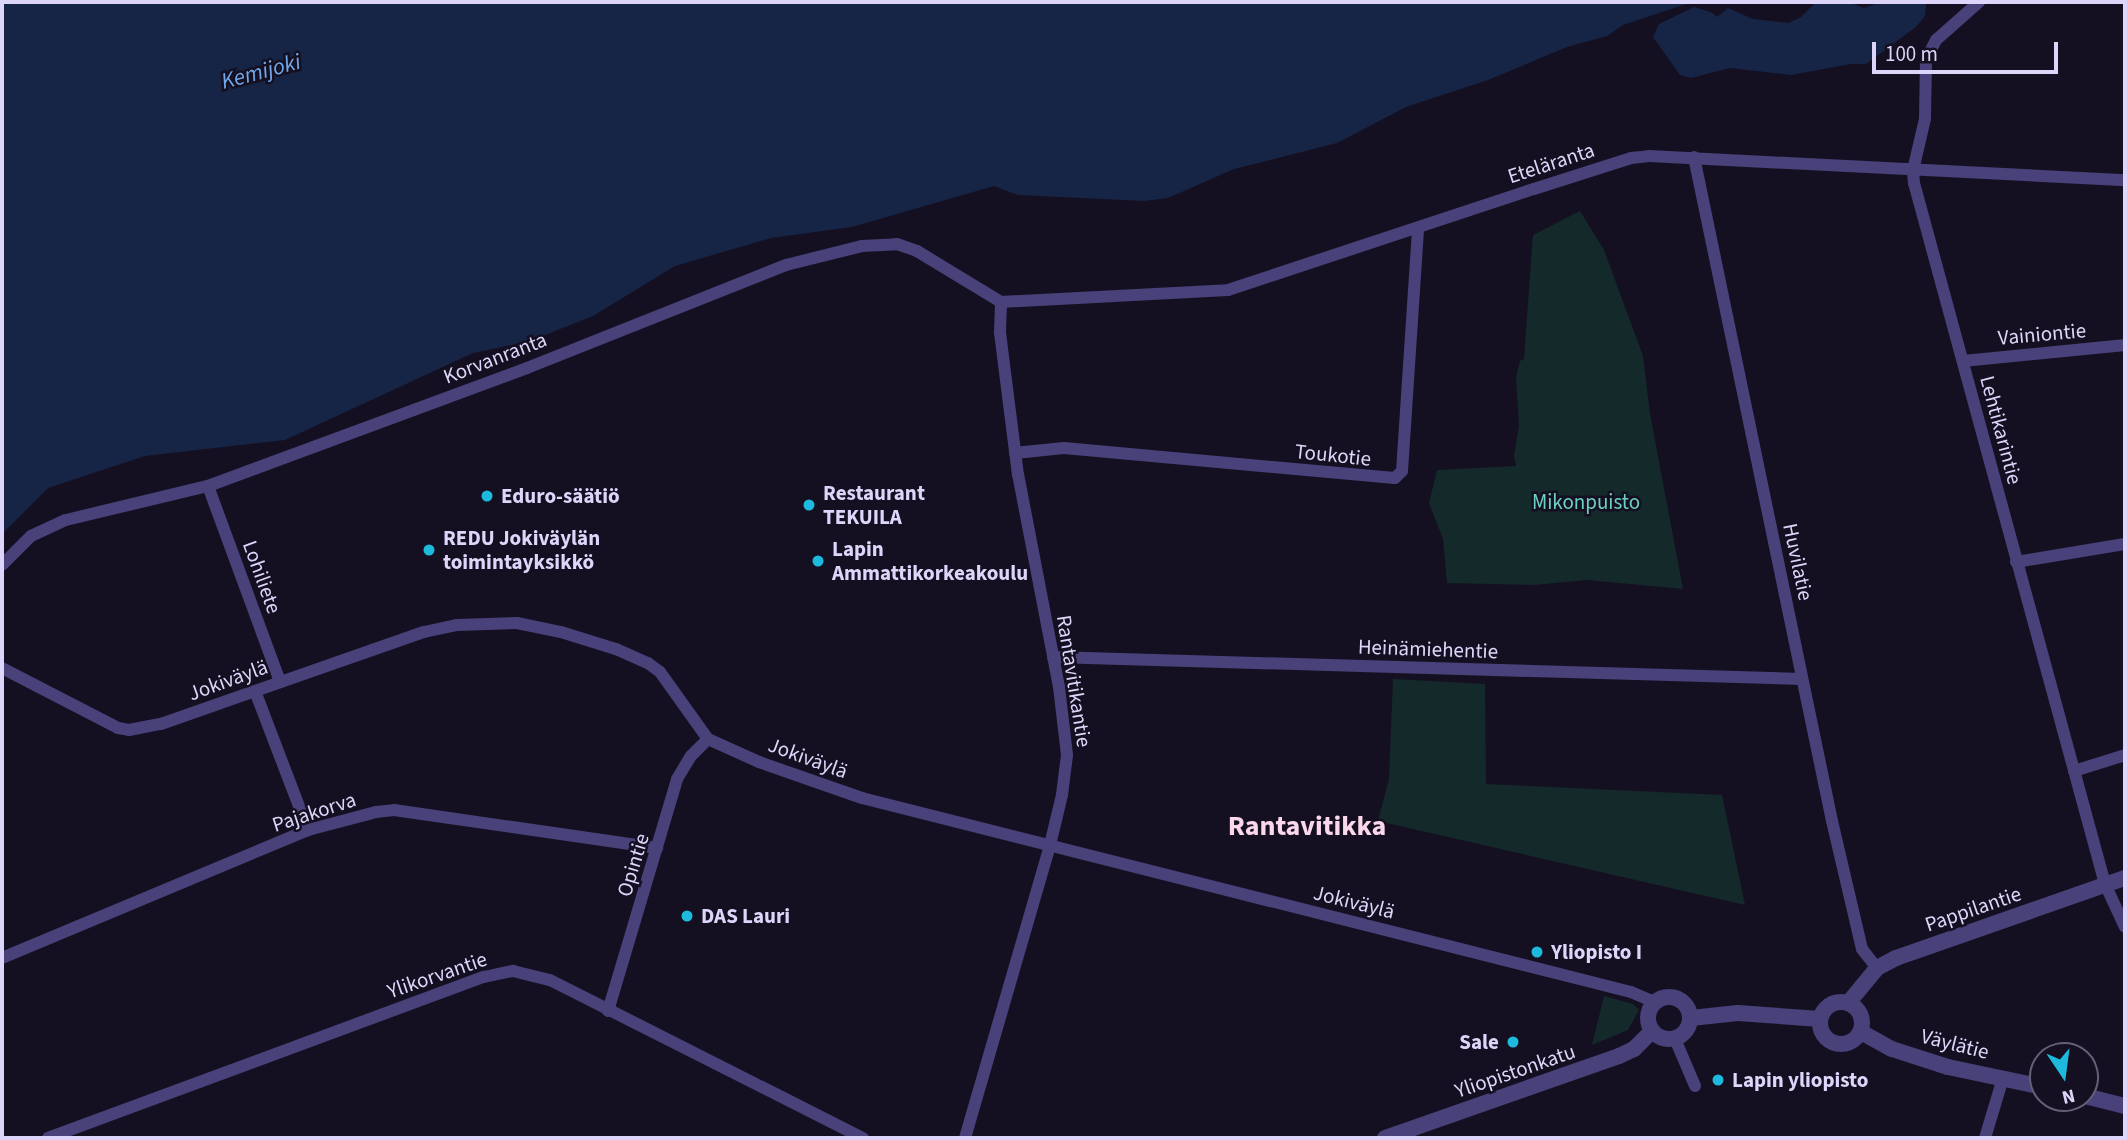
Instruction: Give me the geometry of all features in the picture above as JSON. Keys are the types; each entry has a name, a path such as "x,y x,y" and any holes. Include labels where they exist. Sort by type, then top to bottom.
{"street":[{"name":"Lehtikarintie","path":"1979,2 1936,40 1926,60 1925,119 1913,170 2016,562 2105,884 2125,927"},
{"name":"Eteläranta","path":"1001,302 1228,290 1631,158 1694,156 2125,180"},
{"name":"Huvilatie","path":"1694,156 1802,679 1862,949 1877,968"},
{"name":"Toukotie","path":"1015,453 1064,448 1395,478 1402,471 1418,229"},
{"name":"Korvanranta","path":"2,565 31,537 66,520 208,486 527,368 786,265 862,246 897,244 917,251 1001,302"},
{"name":"Rantavitikantie","path":"965,1138 1051,845 1067,755 1053,657 1015,453 1000,332 1001,302"},
{"name":"Vainiontie","path":"1963,361 2125,345"},
{"name":"Lohiliete","path":"208,486 280,682"},
{"path":"2016,562 2125,544"},
{"name":"Jokiväylä","path":"2,668 118,729 130,730 161,724 424,632 457,625 517,623 586,639 648,663 660,672 708,739 760,762 862,798 1630,992 1655,1002"},
{"name":"Heinämiehentie","path":"1053,657 1802,679"},
{"path":"255,691 308,830"},
{"name":"Opintie","path":"608,1011 681,770 708,739"},
{"path":"2074,771 2125,755"},
{"name":"Pajakorva","path":"2,958 308,830 376,811 394,810 657,848"},
{"name":"Pappilantie","path":"1849,1002 1877,968 1896,958 2125,878"},
{"name":"Ylikorvantie","path":"48,1138 497,973 513,971 538,975 863,1138"},
{"path":"1675,997 1686,1005 1691,1018 1687,1031 1675,1039 1663,1039 1652,1031 1648,1013 1655,1002 1675,997"},
{"path":"1842,1001 1849,1002 1860,1011 1861,1032 1852,1042 1838,1044 1826,1038 1820,1019 1828,1006 1842,1001"},
{"path":"1691,1018 1738,1013 1820,1019"},
{"name":"Yliopistonkatu","path":"1385,1138 1619,1056 1634,1049 1652,1031"},
{"name":"Väylätie","path":"1861,1032 1892,1049 1948,1067 2029,1084"},
{"path":"1675,1039 1695,1086"},
{"path":"1985,1138 2003,1077"},
{"path":"2099,1100 2125,1106"}],"green space":[{"name":"Mikonpuisto","path":"1580,211 1604,250 1643,356 1650,414 1683,589 1587,580 1533,585 1447,583 1443,539 1429,503 1437,470 1516,466 1514,456 1519,426 1516,377 1520,361 1524,359 1533,235"},
{"path":"1393,679 1485,684 1486,784 1722,795 1745,905 1378,821 1389,779"},
{"path":"1604,996 1633,1004 1639,1010 1628,1030 1592,1045"}],"water":[{"name":"Kemijoki","path":"2,2 1692,2 1623,25 1607,36 1567,47 1488,80 1406,107 1337,143 1234,169 1168,198 1144,201 1018,195 994,186 852,227 771,238 675,266 593,316 530,341 473,353 285,440 145,456 48,488 2,534"},
{"path":"1816,2 1848,2 1864,8 1881,2 1926,2 1926,6 1925,16 1916,27 1866,64 1851,64 1791,75 1730,68 1691,78 1680,75 1653,37 1659,24 1694,7 1717,17 1728,8 1753,19 1789,23 1801,17"}],"place":[{"name":"Eduro-säätiö","path":"487,496"},
{"name":"Restaurant TEKUILA","path":"809,505"},
{"name":"REDU Jokiväylän toimintayksikkö","path":"429,550"},
{"name":"Lapin Ammattikorkeakoulu","path":"818,561"},
{"name":"DAS Lauri","path":"687,916"},
{"name":"Yliopisto I","path":"1537,952"},
{"name":"Sale","path":"1513,1042"},
{"name":"Lapin yliopisto","path":"1718,1080"}],"district":[{"name":"Rantavitikka","path":"1307,826"}]}
